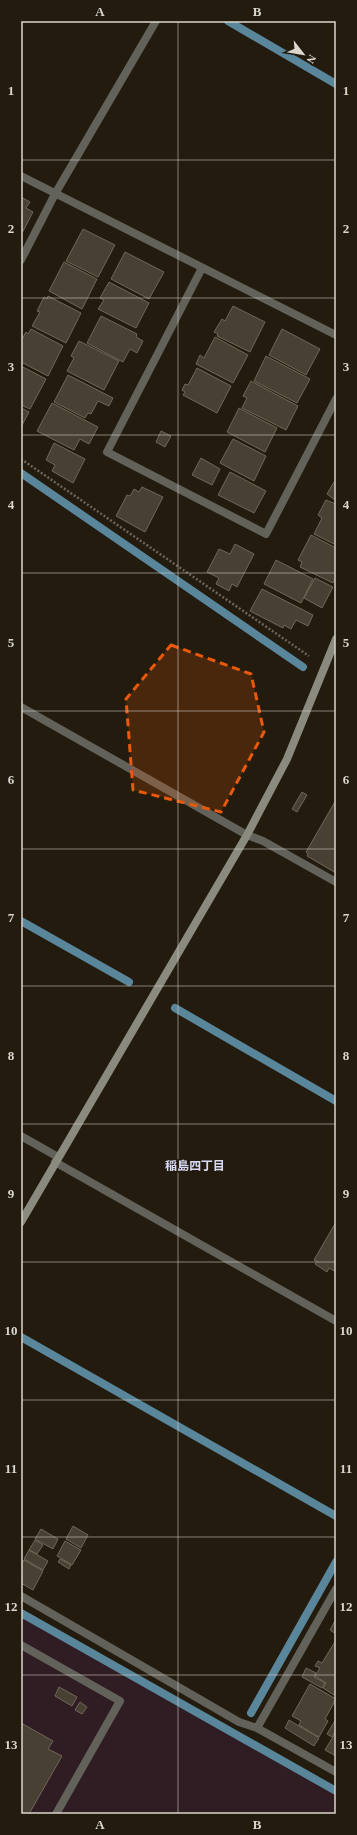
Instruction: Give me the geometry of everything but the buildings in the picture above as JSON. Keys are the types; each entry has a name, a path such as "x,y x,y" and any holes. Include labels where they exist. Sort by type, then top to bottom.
{"street":[{"path":"21,260 55,194 156,21"},
{"path":"21,176 336,335"},
{"path":"202,268 107,452 266,534 336,399"},
{"path":"21,1222 247,836 287,759 325,666 333,656 336,639"},
{"path":"21,707 247,836 263,841 336,882"},
{"path":"21,1136 56,1160 336,1321"},
{"path":"257,1728 336,1589"},
{"path":"21,1596 239,1722 257,1728 336,1772"},
{"path":"21,1645 120,1701 56,1814"}],"path":[{"path":"21,459 325,666"}],"highlighted area":[{"path":"171,645 251,674 264,732 221,812 133,790 126,699"}],"shaded area":[{"path":"21,1615 336,1796 336,1814 21,1814"}],"waterway":[{"path":"228,21 336,84"},
{"path":"21,473 303,667"},
{"path":"21,921 129,982"},
{"path":"175,1008 336,1101"},
{"path":"21,1337 336,1516"},
{"path":"251,1713 336,1562"},
{"path":"21,1613 336,1791"}],"district":[{"name":"稲島四丁目","path":"195,1166"}]}
